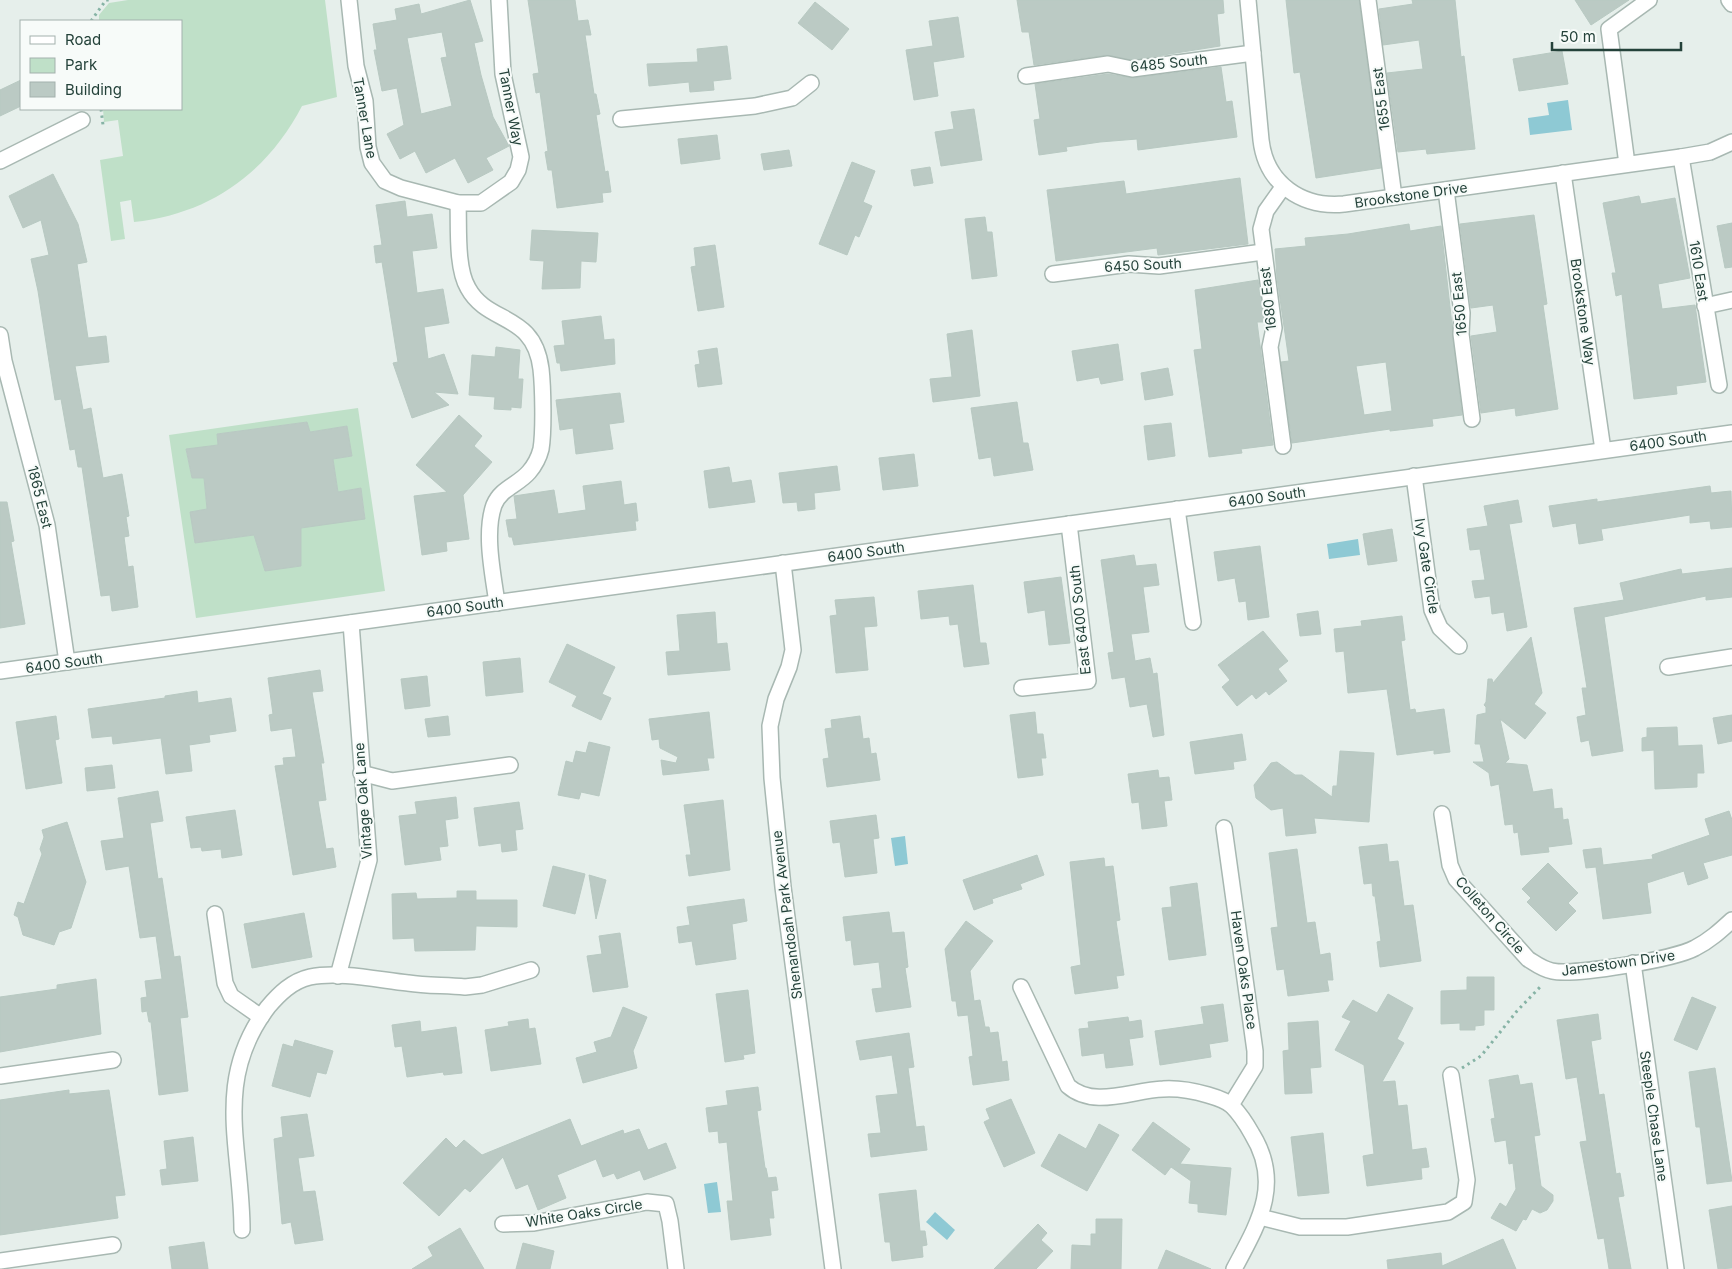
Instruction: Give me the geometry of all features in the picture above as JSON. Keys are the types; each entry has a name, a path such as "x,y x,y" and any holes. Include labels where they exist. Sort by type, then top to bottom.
{"street":[{"name":"Tanner Lane","path":"349,0 356,66 365,101 368,147 376,171 391,184 458,202"},
{"name":"Tanner Way","path":"458,202 481,203 511,182 520,163 519,143 503,74 500,0"},
{"name":"Brookstone Drive","path":"1248,0 1262,151 1270,171 1283,187 1302,199 1322,205 1344,204 1681,157 1710,152 1732,142"},
{"name":"1655 East","path":"1368,0 1394,197"},
{"path":"1628,164 1609,29 1649,0"},
{"path":"1729,0 1732,4"},
{"name":"6485 South","path":"1026,76 1108,64 1132,69 1253,53"},
{"path":"620,119 755,106 792,98 811,83"},
{"path":"0,161 82,120"},
{"name":"1610 East","path":"1681,157 1719,385"},
{"name":"Brookstone Way","path":"1563,173 1603,450"},
{"name":"1680 East","path":"1283,187 1266,211 1263,220 1263,252 1274,328 1270,347 1283,446"},
{"name":"1650 East","path":"1446,190 1462,313 1461,334 1472,419"},
{"path":"458,202 461,262 467,287 477,300 524,330 534,344 541,368 541,443 538,459 528,473 502,492 495,504 492,517 491,558 497,603"},
{"name":"6450 South","path":"1053,274 1129,264 1159,266 1263,252"},
{"path":"1705,306 1732,300"},
{"name":"1865 East","path":"0,335 4,361 47,525 67,662"},
{"name":"6400 South","path":"0,671 1732,432"},
{"name":"Ivy Gate Circle","path":"1414,476 1432,610 1440,628 1459,646"},
{"path":"1177,509 1193,622"},
{"name":"East 6400 South","path":"1022,688 1088,681 1069,524"},
{"name":"Shenandoah Park Avenue","path":"783,563 793,650 789,667 776,699 770,726 772,778 782,887 833,1269"},
{"name":"Vintage Oak Lane","path":"338,976 368,860 351,623"},
{"path":"1668,667 1732,658"},
{"path":"361,773 392,781 510,765"},
{"name":"Colleton Circle","path":"1442,814 1448,858 1456,879 1528,959 1541,968 1553,971"},
{"name":"Haven Oaks Place","path":"1224,828 1255,1051 1255,1066 1231,1105"},
{"path":"216,914 225,983 231,996 261,1017"},
{"name":"Jamestown Drive","path":"1553,971 1669,958 1694,949 1712,938 1732,920"},
{"name":"Steeple Chase Lane","path":"1633,963 1676,1269"},
{"path":"242,1230 242,1196 232,1110 236,1076 243,1054 261,1017 278,996 299,980 312,976 338,976 465,987 482,985 531,970"},
{"path":"1021,987 1068,1086 1078,1094 1091,1097 1107,1097 1163,1089 1183,1090 1212,1096 1231,1105 1257,1142 1264,1160 1267,1180 1266,1196 1260,1217 1234,1269"},
{"path":"0,1076 113,1060"},
{"path":"1260,1217 1300,1227 1347,1227 1439,1213 1457,1208 1464,1202 1467,1180 1451,1075"},
{"name":"White Oaks Circle","path":"503,1224 534,1223 647,1202 666,1204 676,1269"},
{"path":"0,1261 113,1245"}],"path":[{"path":"92,20 106,0 109,0"},
{"path":"101,110 103,125"},
{"path":"1451,1075 1481,1056 1553,971"}],"green space":[{"path":"128,0 325,0 337,97 302,106 288,130 254,170 233,186 211,199 187,210 134,222 131,200 120,202 125,239 111,241 100,160 123,156 118,120 104,122 103,110 182,110 182,20 99,20 99,15 109,3"},
{"path":"358,408 385,591 196,618 169,435","holes":["307,422 310,432 347,426 352,456 333,459 338,492 361,488 365,517 301,528 301,566 265,570 254,535 195,543 191,512 207,509 204,478 192,478 186,450 218,445 217,434"]}],"water":[{"path":"1568,100 1572,130 1530,135 1528,118 1549,115 1547,103"},
{"path":"1358,539 1360,555 1329,559 1327,544"},
{"path":"905,836 908,864 895,866 891,838"},
{"path":"717,1182 721,1212 708,1213 704,1184"},
{"path":"935,1212 955,1230 947,1240 926,1222"}],"building":[{"path":"470,0 483,41 474,43 481,75 493,117 509,146 486,158 493,170 468,183 455,158 426,173 415,151 400,159 387,134 404,125 397,88 382,91 374,50 377,50 373,24 397,20 395,9 419,4 421,14","holes":["442,32 447,57 441,58 452,106 421,114 407,38"]},
{"path":"528,0 575,0 578,21 588,20 591,35 585,35 594,94 596,94 600,114 596,115 605,172 608,171 611,192 602,193 603,202 557,208 552,170 548,170 545,152 548,151 540,92 536,93 533,74 539,73"},
{"path":"1017,0 1223,0 1224,13 1217,14 1220,46 1132,60 1107,55 1034,65 1029,32 1022,32"},
{"path":"1286,0 1359,0 1381,168 1316,178 1300,72 1294,73"},
{"path":"1412,0 1455,0 1461,57 1464,56 1475,149 1427,154 1426,149 1398,152 1387,73 1423,69 1419,40 1383,45 1379,9 1413,4"},
{"path":"1575,0 1629,0 1591,25"},
{"path":"815,2 849,29 832,50 798,23"},
{"path":"958,17 964,57 933,62 938,96 914,100 906,50 933,46 929,21"},
{"path":"727,46 731,79 713,81 714,90 690,92 689,82 649,86 647,64 698,62 697,49"},
{"path":"1562,51 1568,84 1519,91 1513,59"},
{"path":"1221,67 1226,102 1232,101 1237,137 1138,150 1137,139 1100,142 1066,147 1067,151 1039,155 1034,120 1040,119 1035,84 1108,74 1133,78"},
{"path":"20,80 20,106 0,116 0,90"},
{"path":"974,109 982,160 941,166 935,132 954,129 951,112"},
{"path":"717,135 720,159 681,164 678,139"},
{"path":"789,150 792,166 764,170 761,154"},
{"path":"852,162 875,171 863,202 872,206 859,237 855,235 847,255 819,244"},
{"path":"930,167 933,183 914,186 911,170"},
{"path":"53,174 78,224 87,262 77,264 88,338 106,336 109,362 75,366 83,410 91,408 103,478 122,474 129,516 126,517 129,536 124,537 128,567 133,566 138,607 112,611 110,595 101,596 82,467 78,467 75,449 70,450 61,399 55,400 38,291 31,259 49,255 41,220 23,228 9,196"},
{"path":"1240,178 1248,244 1158,255 1157,248 1056,261 1047,190 1124,181 1126,194"},
{"path":"1639,196 1641,204 1675,198 1690,278 1658,284 1662,309 1695,305 1706,382 1676,386 1677,394 1634,399 1622,294 1616,296 1612,273 1616,273 1603,203"},
{"path":"405,201 407,217 432,214 437,248 412,251 417,293 443,289 449,323 424,327 428,359 444,354 458,394 434,392 449,405 412,418 393,363 398,362 382,262 376,263 374,246 382,245 376,205"},
{"path":"1534,215 1547,304 1543,305 1558,409 1516,416 1515,408 1481,413 1471,336 1497,332 1493,305 1471,308 1460,224"},
{"path":"985,217 987,232 992,232 997,276 972,279 965,219"},
{"path":"1732,223 1732,267 1725,268 1717,226"},
{"path":"1409,224 1410,231 1441,226 1462,415 1432,419 1433,426 1390,431 1390,429 1292,443 1281,362 1289,361 1277,278 1275,249 1306,246 1305,238 1348,234","holes":["1386,362 1392,411 1364,415 1356,366"]},
{"path":"532,230 598,233 596,262 581,261 580,288 542,289 544,261 530,260"},
{"path":"715,245 724,307 698,311 691,267 696,266 694,248"},
{"path":"1258,280 1264,322 1257,322 1273,445 1241,449 1242,453 1209,457 1194,350 1202,349 1195,290"},
{"path":"601,316 604,340 614,339 615,364 561,371 560,363 557,363 554,346 565,345 562,321"},
{"path":"972,330 980,396 933,402 930,379 952,377 947,334"},
{"path":"1118,344 1123,380 1101,384 1099,377 1077,381 1072,351"},
{"path":"496,347 520,350 518,379 523,379 521,408 511,407 511,410 494,409 495,397 469,395 472,355 495,357"},
{"path":"717,348 722,384 698,387 695,365 700,364 698,351"},
{"path":"1168,368 1173,395 1145,400 1141,373"},
{"path":"620,393 624,422 609,424 613,449 576,454 573,428 560,430 556,400"},
{"path":"1017,402 1023,443 1028,443 1033,470 994,476 991,457 979,459 971,408"},
{"path":"459,415 482,436 474,446 492,462 463,495 469,539 446,542 447,551 422,555 414,496 447,492 416,465"},
{"path":"307,422 310,432 347,426 352,456 333,459 338,492 361,488 365,519 301,528 301,566 265,571 254,535 195,543 190,512 207,509 204,478 192,478 186,449 218,445 217,434"},
{"path":"1171,423 1175,456 1148,460 1144,426"},
{"path":"914,454 918,486 883,490 879,458"},
{"path":"837,466 840,490 814,493 815,509 798,511 797,502 783,503 779,473"},
{"path":"729,467 732,483 751,480 755,502 709,508 704,471"},
{"path":"621,481 624,505 636,503 638,521 635,521 636,530 514,545 512,537 509,537 506,520 517,519 514,496 554,490 558,514 586,510 583,486"},
{"path":"1710,486 1711,493 1731,491 1732,527 1711,529 1710,521 1690,523 1690,515 1601,529 1603,540 1579,544 1576,523 1553,527 1549,506 1597,499 1597,502"},
{"path":"1518,500 1522,522 1509,524 1527,627 1507,631 1504,612 1492,614 1490,596 1475,598 1472,581 1485,580 1480,549 1470,550 1467,529 1488,526 1484,506"},
{"path":"0,502 7,502 14,541 11,542 25,624 0,628"},
{"path":"1392,529 1397,561 1368,565 1363,534"},
{"path":"1260,546 1269,617 1248,620 1246,601 1239,602 1235,578 1218,581 1214,552"},
{"path":"1134,555 1136,566 1156,564 1159,585 1143,587 1149,632 1131,634 1135,661 1150,658 1153,674 1157,673 1164,735 1153,737 1147,704 1130,707 1125,677 1112,679 1108,653 1114,652 1101,560"},
{"path":"1732,568 1732,597 1706,600 1706,596 1604,617 1623,751 1592,756 1589,740 1581,742 1577,717 1586,715 1582,688 1587,688 1574,608 1624,600 1620,583 1681,569 1682,574"},
{"path":"1061,577 1070,643 1049,645 1045,610 1028,613 1024,582"},
{"path":"973,585 980,643 986,643 989,664 964,667 958,624 950,625 949,616 921,619 918,591"},
{"path":"874,597 877,626 864,627 868,670 836,673 830,616 837,615 835,600"},
{"path":"1318,611 1321,634 1300,636 1297,614"},
{"path":"715,612 717,644 727,643 730,670 668,675 666,652 680,651 677,615"},
{"path":"1402,616 1405,640 1401,641 1410,710 1415,709 1416,713 1444,709 1450,752 1434,754 1434,750 1397,755 1387,689 1348,693 1344,651 1336,652 1334,629 1362,626 1361,621"},
{"path":"1263,631 1288,661 1278,669 1287,681 1269,695 1266,691 1256,699 1252,694 1237,706 1222,687 1230,680 1218,665"},
{"path":"1531,637 1542,693 1534,704 1546,713 1525,739 1500,719 1509,759 1505,763 1527,765 1533,792 1552,789 1554,809 1562,808 1563,820 1568,819 1572,844 1548,847 1549,852 1521,855 1518,832 1514,833 1513,824 1505,825 1499,784 1491,786 1489,773 1473,762 1484,762 1480,744 1475,744 1477,715 1486,713 1484,705 1486,702 1488,679 1492,679 1493,683"},
{"path":"567,644 615,667 602,694 611,698 601,720 572,706 577,696 549,682"},
{"path":"520,658 523,692 486,696 483,662"},
{"path":"320,670 323,691 312,692 324,763 321,763 326,800 318,801 326,849 333,848 336,867 293,875 275,766 284,765 283,758 296,757 292,728 271,731 269,715 273,714 268,678"},
{"path":"427,676 430,706 405,709 401,679"},
{"path":"197,691 198,703 231,698 236,731 209,735 210,742 189,745 192,771 166,774 161,738 113,744 112,736 92,738 88,709 165,698 165,696"},
{"path":"709,712 714,758 707,758 709,770 663,775 661,760 676,763 678,757 660,748 659,739 652,740 649,719"},
{"path":"1035,712 1037,734 1043,734 1046,758 1041,758 1043,775 1018,778 1010,715"},
{"path":"1732,715 1732,741 1718,744 1713,718"},
{"path":"56,716 59,739 55,740 62,783 26,789 16,722"},
{"path":"448,716 450,735 428,737 425,719"},
{"path":"860,716 863,739 869,738 871,754 876,753 880,780 827,787 823,759 829,758 825,729 832,728 831,720"},
{"path":"1677,727 1678,746 1702,745 1704,773 1697,773 1697,787 1655,789 1654,750 1642,751 1642,738 1647,737 1647,728"},
{"path":"1242,734 1246,760 1233,762 1234,769 1195,774 1190,742"},
{"path":"589,742 610,747 599,796 581,792 579,799 558,795 566,761 573,763 576,751 586,753"},
{"path":"1340,751 1374,753 1369,822 1314,818 1316,833 1286,836 1283,808 1271,810 1256,798 1254,785 1271,763 1277,762 1295,775 1302,775 1332,797 1333,786 1337,786"},
{"path":"112,765 115,788 87,791 85,768"},
{"path":"1158,770 1159,778 1169,777 1172,800 1164,801 1167,826 1142,829 1139,802 1132,803 1128,774"},
{"path":"158,791 163,821 150,823 158,879 162,878 174,957 180,956 188,1017 180,1018 188,1091 159,1095 151,1022 149,1022 147,1011 142,1012 141,998 147,997 145,981 162,979 156,936 140,938 129,866 106,870 101,841 124,838 118,798"},
{"path":"456,797 458,818 445,820 448,846 439,847 441,860 405,865 399,816 417,814 415,802"},
{"path":"723,800 730,870 689,876 686,855 691,855 684,805"},
{"path":"519,802 523,829 515,830 517,850 502,852 501,843 479,846 474,808"},
{"path":"235,810 242,855 222,858 221,849 202,851 201,847 191,848 186,817"},
{"path":"1729,811 1732,820 1732,855 1703,863 1708,878 1688,885 1684,871 1647,883 1651,913 1603,919 1596,867 1586,868 1583,850 1601,848 1603,865 1653,859 1652,855 1710,835 1705,819"},
{"path":"876,815 879,838 873,839 877,873 845,877 840,842 833,843 830,821"},
{"path":"67,822 86,882 71,928 59,932 54,945 23,935 18,917 14,915 18,902 24,904 42,854 40,849 44,837 42,830"},
{"path":"1387,844 1389,862 1398,861 1404,906 1413,905 1421,961 1380,967 1377,942 1381,941 1375,896 1373,896 1372,883 1364,884 1359,847"},
{"path":"1297,849 1307,923 1315,922 1320,955 1330,953 1333,980 1327,980 1329,991 1288,996 1284,969 1277,970 1271,928 1278,927 1269,853"},
{"path":"1037,855 1044,875 1020,884 1022,889 992,899 993,903 974,910 963,880"},
{"path":"1104,858 1105,867 1113,866 1120,920 1116,921 1124,975 1116,976 1118,988 1075,994 1071,967 1081,965 1070,862"},
{"path":"1548,863 1578,893 1568,903 1576,911 1556,931 1527,902 1531,898 1522,889"},
{"path":"553,866 585,874 575,914 543,906"},
{"path":"589,875 606,880 596,919"},
{"path":"1197,883 1206,955 1169,960 1162,908 1172,907 1170,887"},
{"path":"457,891 476,891 476,900 517,900 517,927 476,926 475,950 415,951 414,938 393,939 392,894 416,893 417,899 457,898"},
{"path":"744,899 747,921 732,924 736,959 696,965 692,941 679,943 677,927 690,925 687,907"},
{"path":"889,912 892,933 904,932 908,967 905,968 911,1007 876,1012 872,989 882,988 879,962 854,965 851,940 846,941 843,917"},
{"path":"304,913 312,957 252,968 244,924"},
{"path":"966,921 993,941 970,971 974,1001 980,1000 985,1027 989,1027 990,1033 998,1032 1002,1062 1007,1061 1009,1080 973,1085 969,1057 973,1056 968,1015 958,1016 956,1001 952,1001 945,949"},
{"path":"620,933 628,987 593,992 587,956 602,954 599,936"},
{"path":"1467,977 1494,977 1494,1010 1484,1010 1484,1025 1475,1026 1475,1030 1460,1030 1460,1023 1441,1024 1441,991 1467,990"},
{"path":"96,979 101,1034 0,1052 0,997 57,989 57,985"},
{"path":"748,990 755,1053 743,1055 744,1059 725,1062 716,994"},
{"path":"1388,994 1413,1008 1397,1039 1404,1043 1382,1082 1395,1081 1398,1106 1407,1105 1412,1150 1426,1148 1429,1167 1421,1168 1422,1179 1367,1186 1363,1156 1374,1154 1364,1065 1335,1050 1351,1021 1342,1017 1353,1000 1377,1013"},
{"path":"1692,997 1716,1007 1697,1050 1674,1040"},
{"path":"1223,1004 1228,1041 1209,1044 1211,1057 1160,1065 1155,1031 1204,1024 1201,1007"},
{"path":"623,1007 647,1017 633,1051 637,1068 583,1083 576,1058 597,1052 594,1042 611,1037"},
{"path":"1598,1014 1601,1039 1591,1041 1599,1095 1604,1094 1616,1174 1620,1173 1624,1196 1618,1197 1631,1269 1609,1269 1604,1238 1598,1239 1580,1142 1587,1141 1577,1077 1566,1079 1557,1020"},
{"path":"1128,1017 1129,1022 1141,1020 1143,1037 1129,1039 1133,1065 1106,1068 1104,1053 1082,1056 1079,1029 1089,1028 1088,1022"},
{"path":"528,1019 529,1029 535,1028 541,1064 491,1071 485,1030 509,1026 508,1022"},
{"path":"420,1021 421,1032 456,1027 462,1073 444,1075 443,1072 407,1077 402,1046 395,1047 392,1025"},
{"path":"1318,1021 1321,1067 1310,1068 1312,1093 1285,1094 1283,1051 1289,1050 1288,1023"},
{"path":"909,1033 914,1067 908,1068 916,1127 924,1126 927,1150 871,1157 868,1134 881,1133 876,1096 898,1094 892,1055 860,1060 856,1041"},
{"path":"295,1040 333,1051 326,1074 317,1072 310,1097 272,1086 283,1044 293,1047"},
{"path":"1715,1068 1732,1181 1707,1184 1700,1127 1696,1127 1689,1072"},
{"path":"1518,1075 1520,1085 1532,1083 1540,1135 1534,1136 1541,1186 1553,1195 1553,1201 1547,1210 1540,1213 1532,1209 1526,1220 1523,1219 1516,1231 1491,1218 1500,1203 1506,1207 1516,1189 1513,1163 1509,1164 1506,1140 1495,1142 1491,1119 1495,1118 1489,1080"},
{"path":"758,1087 761,1110 757,1111 765,1168 768,1178 776,1177 778,1190 771,1191 774,1218 769,1218 771,1235 731,1240 727,1201 733,1201 727,1142 719,1143 718,1131 709,1132 706,1108 728,1105 726,1091"},
{"path":"69,1090 69,1094 109,1090 125,1195 115,1196 118,1218 0,1235 0,1100"},
{"path":"1011,1099 1035,1153 1004,1167 984,1122 990,1119 986,1109"},
{"path":"307,1114 314,1156 298,1158 303,1192 315,1191 323,1240 295,1244 291,1222 282,1224 274,1139 283,1137 281,1117"},
{"path":"570,1119 581,1146 623,1130 624,1134 639,1129 648,1150 666,1143 676,1168 644,1180 640,1170 617,1179 614,1173 603,1177 596,1159 557,1175 566,1198 538,1210 528,1184 516,1189 503,1157 470,1192 465,1188 439,1216 403,1183 446,1138 456,1148 464,1140 482,1155"},
{"path":"1153,1122 1190,1149 1180,1164 1231,1168 1226,1215 1198,1212 1198,1204 1189,1203 1191,1181 1171,1167 1165,1175 1132,1150"},
{"path":"1099,1124 1119,1135 1087,1191 1041,1166 1059,1134 1086,1149"},
{"path":"1323,1133 1329,1193 1298,1196 1291,1137"},
{"path":"193,1137 198,1181 162,1185 160,1170 167,1169 164,1141"},
{"path":"916,1190 920,1231 925,1231 927,1245 922,1246 923,1257 892,1261 890,1242 885,1242 879,1194"},
{"path":"1732,1206 1732,1268 1718,1269 1709,1210"},
{"path":"1096,1219 1122,1219 1121,1269 1071,1269 1072,1245 1091,1246 1091,1234 1096,1234"},
{"path":"1038,1224 1047,1233 1041,1240 1053,1251 1036,1269 994,1269"},
{"path":"460,1228 484,1269 412,1269 433,1256 428,1247"},
{"path":"1503,1239 1516,1269 1388,1269 1387,1260 1441,1253 1442,1266"},
{"path":"204,1242 208,1269 172,1269 169,1247"},
{"path":"523,1243 554,1251 550,1269 516,1269"},
{"path":"1166,1250 1211,1269 1158,1269"}]}
